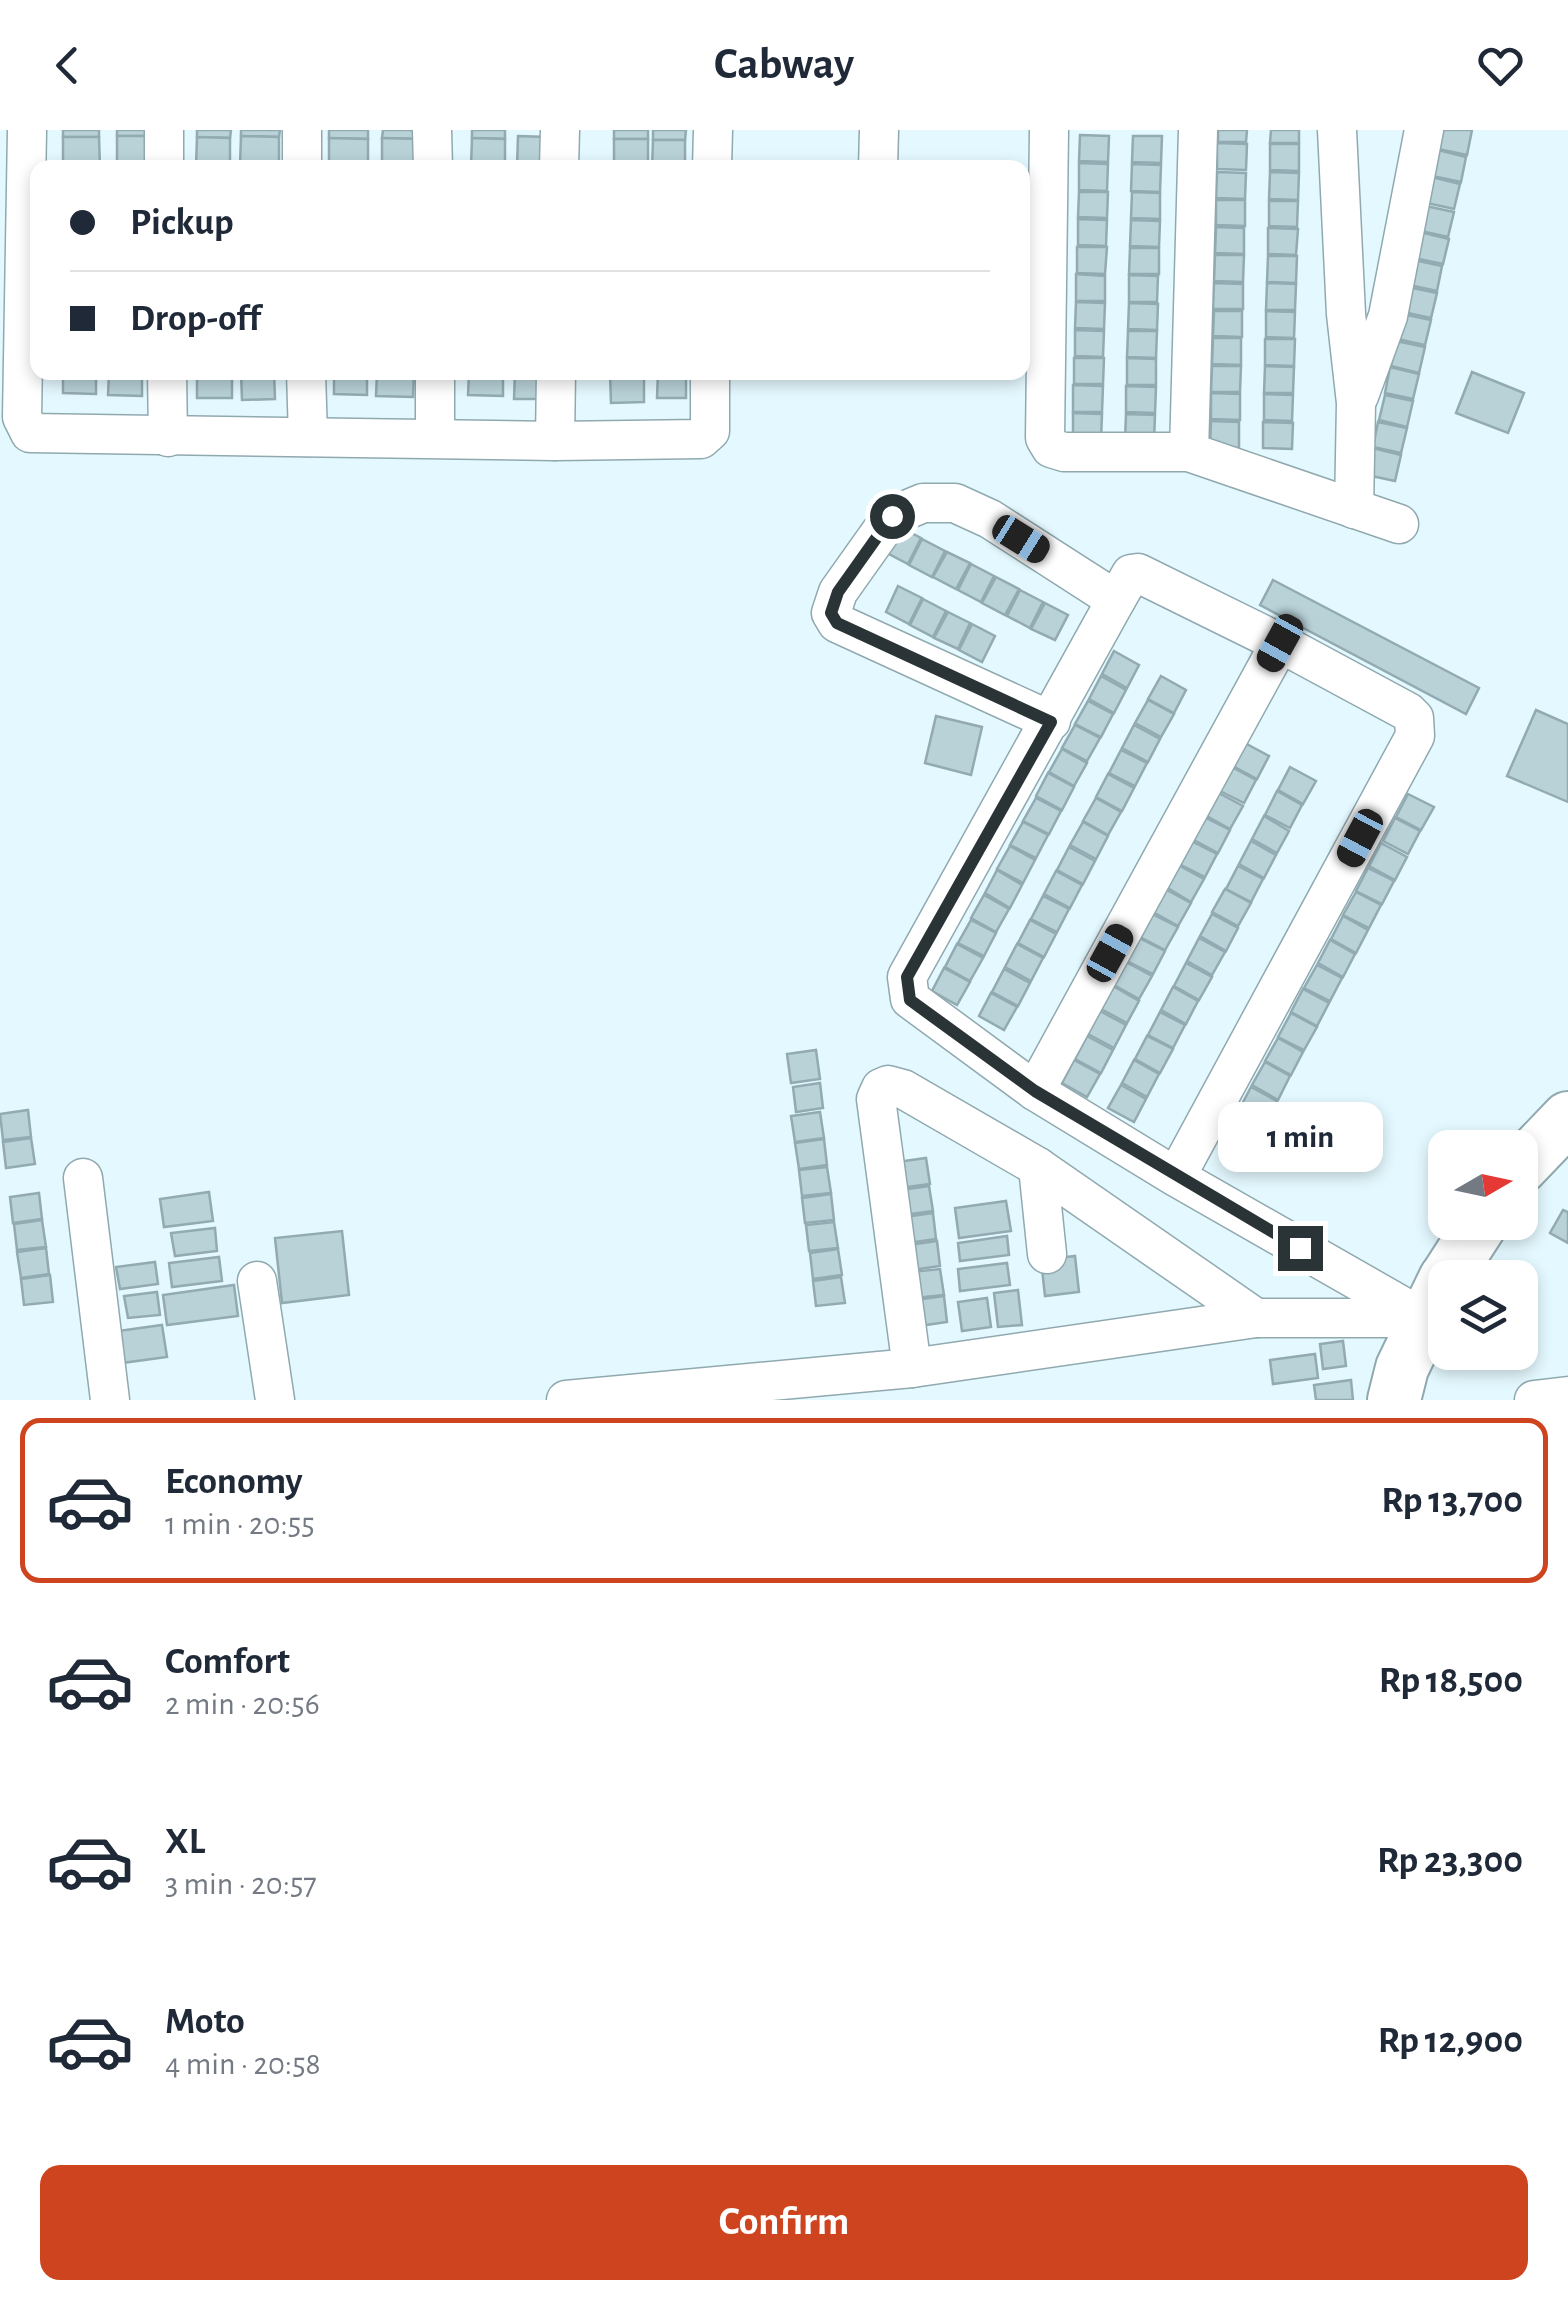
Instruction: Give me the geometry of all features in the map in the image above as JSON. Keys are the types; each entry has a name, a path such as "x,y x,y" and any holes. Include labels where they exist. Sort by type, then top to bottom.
{"street":[{"path":"27,130 22,418 30,433 556,441 706,438 710,431 710,380"},
{"path":"164,130 164,160"},
{"path":"302,130 302,160"},
{"path":"432,130 433,160"},
{"path":"559,160 560,130"},
{"path":"712,160 713,130"},
{"path":"878,160 879,130"},
{"path":"1049,130 1035,228 1047,444 1056,452 1189,452 1399,524"},
{"path":"1189,452 1198,130"},
{"path":"1337,130 1346,314 1356,403 1354,509"},
{"path":"1356,403 1388,316 1424,130"},
{"path":"167,380 168,437"},
{"path":"306,380 308,437"},
{"path":"434,380 435,438"},
{"path":"556,380 556,441"},
{"path":"1051,722 837,623 831,613 838,592 892,516 923,503 955,503 990,519 1116,600"},
{"path":"1176,1177 1415,736 1414,718 1280,643 1142,573 1132,574 1116,600 907,977 906,990 916,1007 1035,1091 1176,1177 1428,1288"},
{"path":"1035,1091 1280,643"},
{"path":"912,1368 877,1092 888,1085 904,1089 1038,1167 1256,1318"},
{"path":"1538,1149 1568,1118"},
{"path":"1038,1167 1047,1254"},
{"path":"83,1178 110,1400"},
{"path":"257,1281 275,1400"},
{"path":"566,1400 912,1368 1428,1293"},
{"path":"1394,1400 1402,1368 1428,1313"},
{"path":"1534,1400 1568,1396"}],"building":[{"path":"63,130 99,130 99,137 63,137"},
{"path":"117,130 153,130 153,136 117,136"},
{"path":"197,130 231,130 230,138 197,137"},
{"path":"241,130 280,130 279,137 241,136"},
{"path":"329,130 368,130 368,139 329,138"},
{"path":"383,130 419,130 419,139 382,138"},
{"path":"472,130 505,130 505,139 472,138"},
{"path":"614,130 648,130 648,139 614,139"},
{"path":"653,130 686,130 685,140 653,140"},
{"path":"1218,130 1247,130 1246,142 1218,142"},
{"path":"1271,130 1299,130 1299,143 1270,143"},
{"path":"1442,130 1472,130 1467,155 1438,149"},
{"path":"1080,135 1109,136 1108,162 1079,161"},
{"path":"117,136 153,136 153,160 117,160"},
{"path":"241,136 279,137 279,160 240,160"},
{"path":"518,136 548,137 547,160 517,160"},
{"path":"1133,136 1162,136 1161,163 1132,162"},
{"path":"63,137 99,137 100,160 63,160"},
{"path":"197,137 230,138 230,160 196,160"},
{"path":"329,138 368,139 368,160 329,160"},
{"path":"382,138 419,139 418,160 382,160"},
{"path":"472,138 505,139 505,160 471,160"},
{"path":"614,139 648,139 648,160 614,160"},
{"path":"653,140 685,140 685,160 652,160"},
{"path":"1217,143 1247,144 1246,170 1217,169"},
{"path":"1270,144 1299,144 1299,171 1270,170"},
{"path":"1438,150 1466,157 1461,182 1432,176"},
{"path":"1079,163 1108,164 1107,191 1079,190"},
{"path":"1132,164 1161,165 1160,192 1131,191"},
{"path":"1217,172 1246,173 1245,199 1216,198"},
{"path":"1270,172 1299,173 1298,200 1269,199"},
{"path":"1432,177 1460,184 1454,209 1427,203"},
{"path":"1079,192 1108,192 1107,218 1078,217"},
{"path":"1132,192 1160,193 1160,219 1131,218"},
{"path":"1216,200 1245,200 1245,226 1216,225"},
{"path":"1269,201 1298,201 1297,227 1269,226"},
{"path":"1426,206 1454,212 1448,237 1421,231"},
{"path":"1078,219 1107,220 1106,246 1078,245"},
{"path":"1131,220 1160,221 1159,247 1130,246"},
{"path":"1216,227 1244,228 1244,254 1215,253"},
{"path":"1268,228 1298,229 1296,255 1268,254"},
{"path":"1420,232 1449,239 1443,264 1414,258"},
{"path":"1077,247 1107,247 1105,274 1077,273"},
{"path":"1130,248 1159,248 1159,274 1129,274"},
{"path":"1215,255 1244,255 1243,282 1214,281"},
{"path":"1268,256 1297,256 1296,283 1267,282"},
{"path":"1414,260 1442,266 1437,291 1409,285"},
{"path":"1076,274 1105,276 1105,301 1076,301"},
{"path":"1129,275 1158,276 1157,302 1129,302"},
{"path":"1214,283 1243,284 1243,309 1213,309"},
{"path":"1267,283 1296,284 1295,310 1266,310"},
{"path":"1408,287 1437,293 1431,318 1403,312"},
{"path":"1076,302 1105,303 1104,329 1075,328"},
{"path":"1129,303 1158,304 1157,330 1128,329"},
{"path":"1214,311 1242,311 1242,337 1213,336"},
{"path":"1266,311 1295,312 1294,338 1266,337"},
{"path":"1402,314 1431,320 1425,345 1397,339"},
{"path":"1075,330 1104,331 1103,357 1075,356"},
{"path":"1128,331 1157,331 1156,358 1127,357"},
{"path":"1213,338 1241,338 1241,365 1212,364"},
{"path":"1265,339 1295,339 1294,366 1265,365"},
{"path":"1396,341 1425,347 1419,373 1391,366"},
{"path":"1074,358 1104,358 1103,384 1074,384"},
{"path":"1127,358 1156,359 1156,385 1127,385"},
{"path":"1212,366 1241,366 1240,392 1211,392"},
{"path":"1265,366 1294,367 1293,393 1264,393"},
{"path":"1390,367 1419,374 1413,399 1385,393"},
{"path":"1472,372 1524,393 1508,433 1456,413"},
{"path":"63,380 96,380 96,394 63,393"},
{"path":"109,380 142,380 142,396 108,395"},
{"path":"197,380 232,380 232,398 197,398"},
{"path":"241,380 274,380 275,399 242,400"},
{"path":"334,380 367,380 367,395 334,394"},
{"path":"377,380 414,380 413,397 376,396"},
{"path":"469,380 503,380 503,396 468,395"},
{"path":"515,380 550,380 550,399 514,399"},
{"path":"610,380 644,380 644,402 611,403"},
{"path":"658,380 686,380 686,398 657,398"},
{"path":"1073,385 1103,386 1102,412 1073,412"},
{"path":"1126,386 1156,387 1155,413 1126,412"},
{"path":"1211,393 1240,394 1240,420 1211,419"},
{"path":"1264,394 1293,395 1292,421 1264,420"},
{"path":"1385,395 1413,401 1407,427 1379,420"},
{"path":"1073,413 1102,414 1101,440 1073,439"},
{"path":"1126,414 1155,415 1154,441 1125,440"},
{"path":"1211,421 1239,422 1239,448 1210,447"},
{"path":"1263,422 1293,423 1292,449 1263,448"},
{"path":"1378,422 1407,428 1401,453 1373,447"},
{"path":"1373,448 1401,455 1395,481 1367,475"},
{"path":"898,526 921,538 908,564 885,552"},
{"path":"922,539 945,551 932,577 909,565"},
{"path":"947,552 970,563 956,589 933,577"},
{"path":"971,564 994,576 981,602 958,590"},
{"path":"996,577 1019,589 1005,615 982,603"},
{"path":"1273,580 1479,688 1466,714 1260,605"},
{"path":"898,586 922,598 909,624 886,612"},
{"path":"1020,590 1043,602 1030,628 1007,616"},
{"path":"923,599 946,611 933,637 910,625"},
{"path":"1045,603 1068,615 1055,640 1031,629"},
{"path":"948,612 970,623 958,649 934,638"},
{"path":"972,624 995,636 982,662 959,650"},
{"path":"1114,651 1139,665 1127,688 1102,674"},
{"path":"1101,676 1126,690 1114,713 1089,699"},
{"path":"1161,676 1186,690 1174,713 1148,699"},
{"path":"1148,700 1174,714 1161,737 1135,723"},
{"path":"1088,701 1113,714 1101,737 1075,724"},
{"path":"1536,710 1568,724 1568,802 1507,776"},
{"path":"936,716 982,727 971,775 925,763"},
{"path":"1075,725 1100,738 1087,761 1062,748"},
{"path":"1134,725 1160,739 1148,762 1122,748"},
{"path":"1243,742 1269,756 1257,779 1231,765"},
{"path":"1062,749 1087,763 1074,786 1049,772"},
{"path":"1121,750 1147,763 1135,786 1109,773"},
{"path":"1230,766 1256,780 1244,803 1218,790"},
{"path":"1290,767 1316,781 1303,804 1278,790"},
{"path":"1048,773 1074,787 1062,810 1036,796"},
{"path":"1108,774 1134,788 1122,811 1096,797"},
{"path":"1277,791 1302,805 1290,828 1265,815"},
{"path":"1217,792 1243,806 1230,829 1205,815"},
{"path":"1408,794 1434,807 1421,830 1396,817"},
{"path":"1036,798 1061,811 1049,834 1023,821"},
{"path":"1096,798 1121,812 1108,835 1083,821"},
{"path":"1264,816 1289,831 1277,853 1252,839"},
{"path":"1204,817 1230,830 1218,853 1192,839"},
{"path":"1395,818 1420,831 1408,854 1383,841"},
{"path":"1023,822 1048,835 1036,858 1010,845"},
{"path":"1083,822 1108,836 1096,859 1070,845"},
{"path":"1191,841 1217,854 1205,877 1179,864"},
{"path":"1251,841 1276,855 1264,878 1239,864"},
{"path":"1381,843 1407,857 1395,880 1369,866"},
{"path":"1010,846 1035,860 1023,883 997,869"},
{"path":"1069,847 1095,861 1083,884 1057,870"},
{"path":"1178,865 1204,879 1191,902 1166,887"},
{"path":"1238,866 1263,879 1251,902 1226,889"},
{"path":"1368,868 1394,881 1382,904 1356,891"},
{"path":"997,870 1022,885 1010,908 985,893"},
{"path":"1056,871 1082,885 1070,908 1044,894"},
{"path":"1165,889 1191,903 1178,926 1153,912"},
{"path":"1225,889 1251,903 1238,926 1212,912"},
{"path":"1356,892 1381,905 1369,928 1343,915"},
{"path":"984,895 1009,909 996,932 971,918"},
{"path":"1043,896 1069,909 1057,932 1031,919"},
{"path":"1152,914 1178,927 1165,950 1140,937"},
{"path":"1212,914 1238,928 1226,951 1200,936"},
{"path":"1343,916 1368,930 1356,953 1331,939"},
{"path":"971,920 996,933 984,956 958,943"},
{"path":"1030,920 1056,934 1044,957 1018,943"},
{"path":"1139,938 1165,951 1153,974 1127,961"},
{"path":"1199,938 1225,952 1212,975 1187,961"},
{"path":"1330,940 1355,954 1343,977 1318,963"},
{"path":"957,944 983,958 970,981 945,967"},
{"path":"1017,944 1043,958 1031,981 1005,967"},
{"path":"1126,962 1152,976 1139,999 1114,985"},
{"path":"1186,963 1212,977 1199,1000 1174,986"},
{"path":"1317,965 1342,978 1330,1001 1304,988"},
{"path":"944,968 970,982 957,1005 932,991"},
{"path":"1004,969 1030,983 1018,1006 992,992"},
{"path":"1113,986 1139,1001 1127,1023 1101,1009"},
{"path":"1173,987 1198,1001 1186,1024 1161,1010"},
{"path":"1303,989 1329,1003 1317,1026 1291,1012"},
{"path":"991,993 1017,1007 1004,1030 979,1016"},
{"path":"1100,1011 1126,1025 1114,1048 1088,1034"},
{"path":"1160,1012 1185,1025 1173,1048 1148,1035"},
{"path":"1291,1013 1317,1027 1304,1050 1278,1037"},
{"path":"1087,1036 1113,1050 1101,1073 1075,1059"},
{"path":"1147,1036 1173,1049 1160,1073 1135,1059"},
{"path":"1278,1038 1303,1052 1291,1075 1265,1061"},
{"path":"816,1050 820,1079 791,1083 787,1054"},
{"path":"1074,1060 1100,1074 1087,1097 1062,1083"},
{"path":"1134,1060 1159,1074 1147,1097 1122,1083"},
{"path":"1265,1062 1290,1076 1278,1100 1252,1085"},
{"path":"820,1083 823,1108 796,1112 793,1087"},
{"path":"1121,1085 1146,1099 1134,1122 1108,1108"},
{"path":"1251,1087 1277,1101 1265,1124 1239,1110"},
{"path":"28,1110 31,1137 3,1140 0,1114"},
{"path":"1239,1111 1264,1125 1252,1148 1226,1135"},
{"path":"820,1112 824,1138 795,1142 791,1116"},
{"path":"31,1138 35,1164 6,1168 3,1142"},
{"path":"824,1139 827,1165 799,1169 795,1143"},
{"path":"926,1158 930,1184 900,1188 897,1162"},
{"path":"827,1167 831,1193 802,1196 799,1170"},
{"path":"929,1186 933,1211 904,1215 901,1190"},
{"path":"209,1192 213,1221 164,1227 160,1199"},
{"path":"39,1193 42,1219 13,1223 10,1197"},
{"path":"831,1194 834,1220 805,1223 802,1198"},
{"path":"1006,1201 1011,1231 959,1238 955,1208"},
{"path":"1563,1210 1568,1212 1568,1243 1550,1233"},
{"path":"933,1213 936,1239 908,1243 904,1217"},
{"path":"42,1220 46,1247 17,1250 14,1224"},
{"path":"834,1222 838,1248 809,1251 806,1225"},
{"path":"215,1228 217,1251 175,1256 171,1233"},
{"path":"342,1231 349,1295 282,1303 275,1238"},
{"path":"1007,1236 1009,1255 960,1261 958,1243"},
{"path":"937,1241 940,1266 912,1270 908,1245"},
{"path":"46,1248 49,1274 21,1278 17,1252"},
{"path":"838,1249 842,1275 813,1279 810,1253"},
{"path":"1075,1256 1079,1292 1045,1296 1041,1260"},
{"path":"219,1257 222,1281 172,1287 169,1263"},
{"path":"155,1262 158,1284 120,1289 116,1267"},
{"path":"1007,1263 1010,1285 960,1291 958,1269"},
{"path":"940,1269 944,1295 915,1298 911,1272"},
{"path":"50,1275 53,1302 24,1305 21,1279"},
{"path":"841,1277 845,1303 816,1306 813,1281"},
{"path":"234,1285 238,1316 167,1325 163,1295"},
{"path":"1018,1290 1022,1325 998,1327 994,1293"},
{"path":"157,1292 160,1315 128,1318 124,1296"},
{"path":"944,1296 947,1322 919,1326 915,1300"},
{"path":"987,1298 991,1327 962,1331 958,1302"},
{"path":"162,1325 167,1357 122,1363 118,1331"},
{"path":"1343,1341 1346,1366 1323,1369 1320,1344"},
{"path":"1315,1354 1318,1378 1273,1384 1270,1360"},
{"path":"1351,1380 1353,1400 1316,1400 1314,1385"}],"route":[{"path":"892,516 838,592 831,613 837,623 1051,722 907,977 910,1000 1035,1091 1300,1248"}]}
